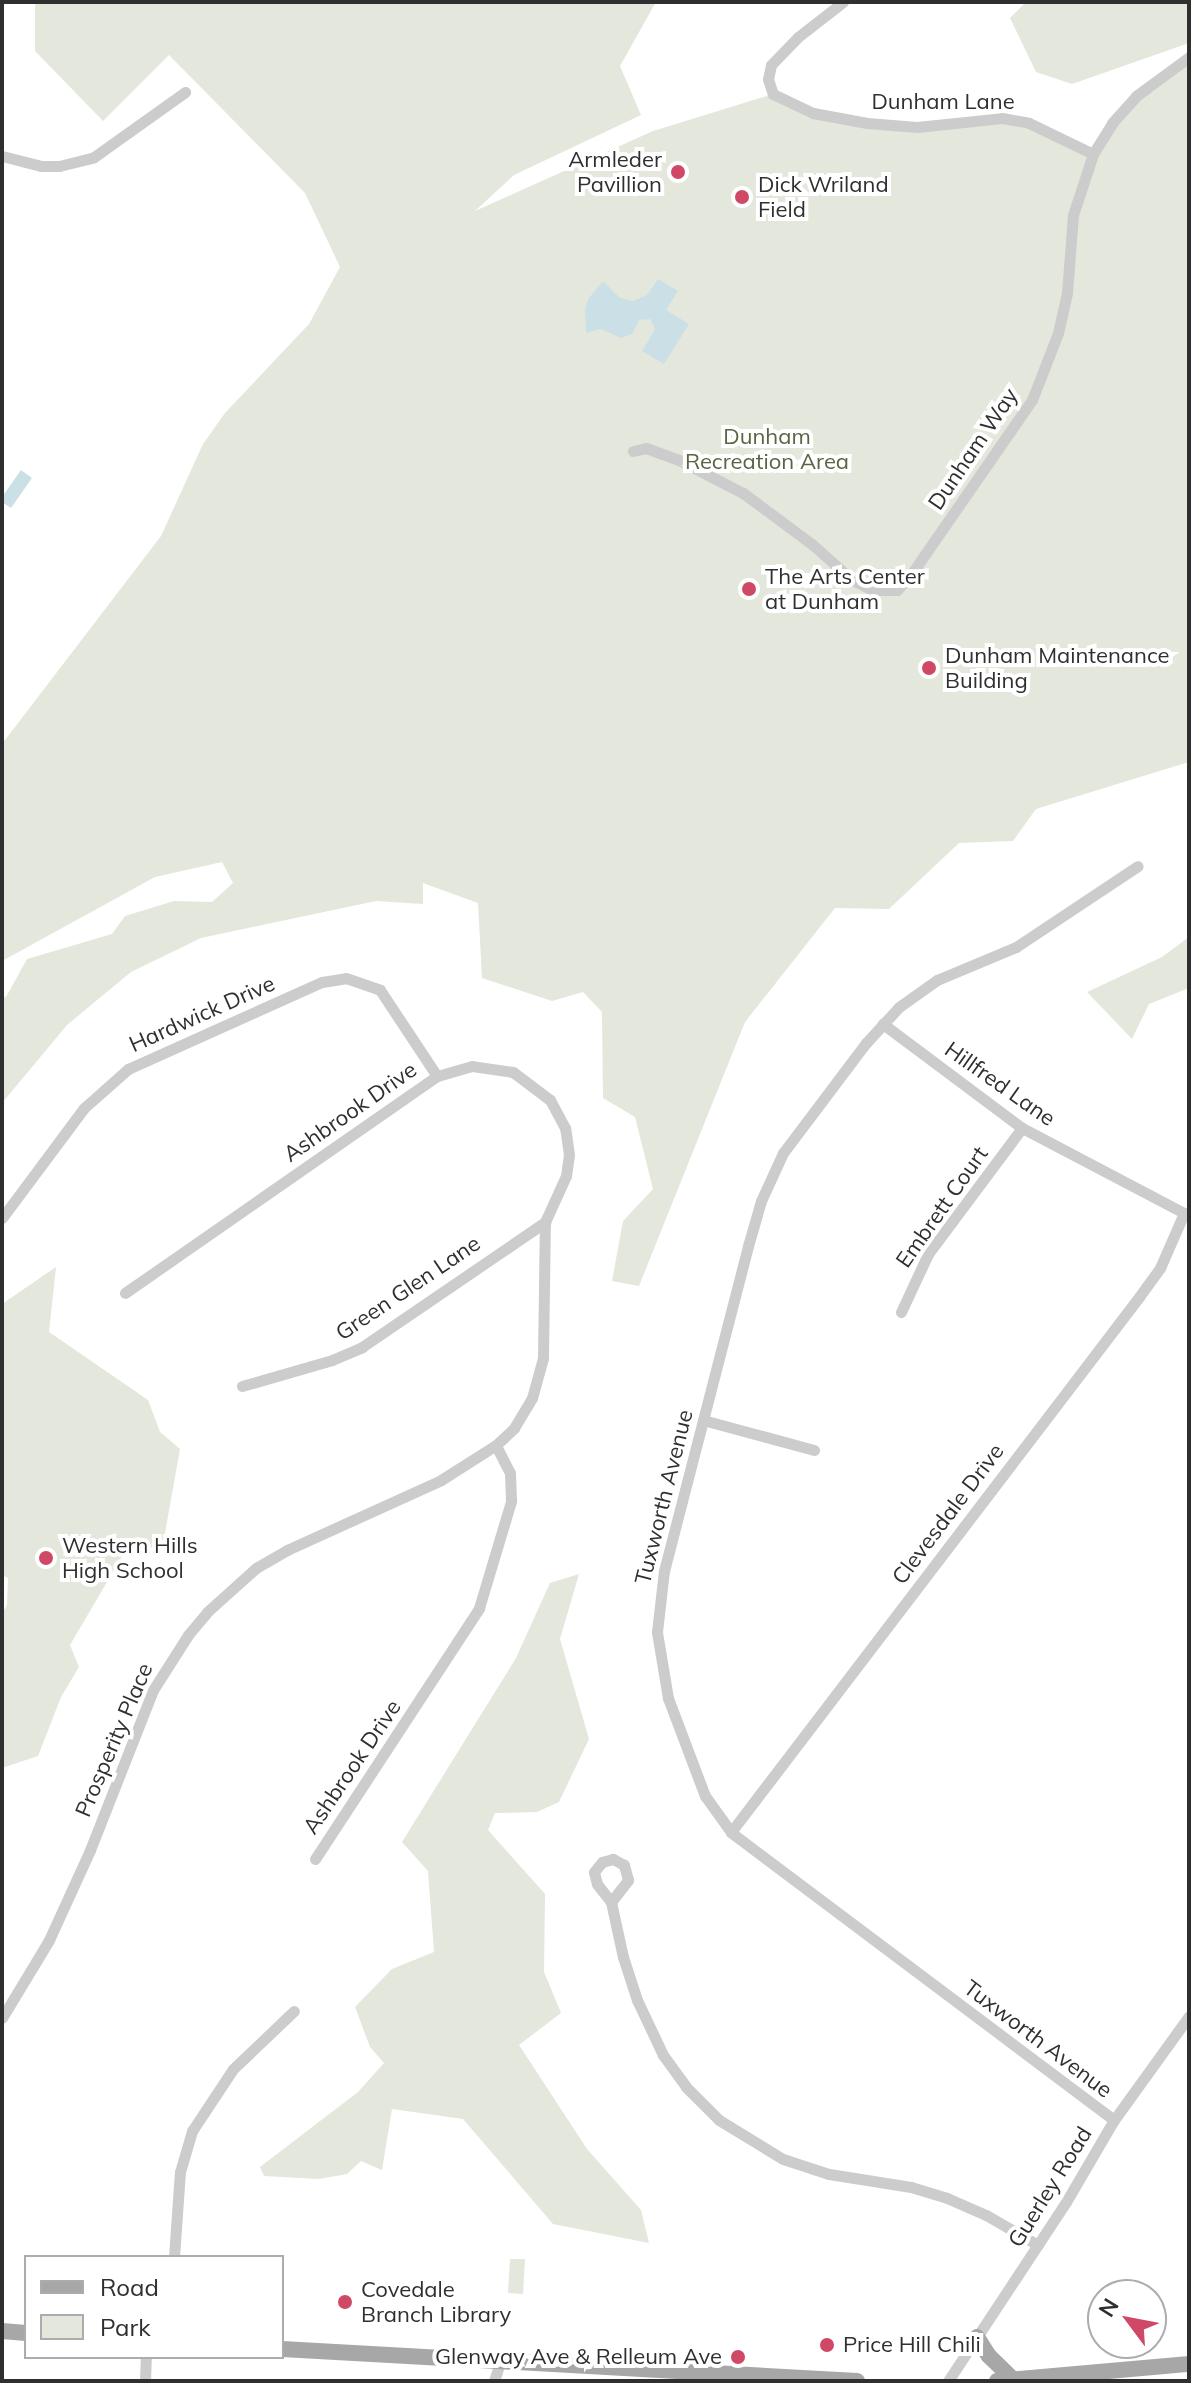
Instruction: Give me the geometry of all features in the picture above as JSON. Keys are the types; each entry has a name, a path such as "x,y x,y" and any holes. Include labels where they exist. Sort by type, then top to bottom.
{"main road":[{"path":"2,2331 24,2333"},
{"path":"977,2337 989,2356 1014,2380"},
{"path":"284,2349 712,2378 857,2381"},
{"path":"997,2381 1189,2364"}],"street":[{"name":"Dunham Lane","path":"843,2 798,37 771,65 768,79 773,94 813,113 867,123 917,127 1002,118 1029,123 1093,154"},
{"name":"Dunham Way","path":"633,451 646,448 690,465 765,509 851,579 873,590 897,590 910,576 1032,400 1058,333 1067,293 1073,215 1093,154 1112,123 1136,96 1189,57"},
{"path":"2,156 41,166 68,165 94,157 185,92"},
{"name":"Tuxworth Avenue","path":"1114,2120 731,1832 705,1796 668,1698 659,1656 658,1606 664,1571 756,1216 771,1175 798,1132 883,1024 927,986 1016,947 1138,866"},
{"name":"Hardwick Drive","path":"2,1218 84,1108 128,1069 322,982 346,978 380,990 437,1076"},
{"name":"Hillfred Lane","path":"883,1024 1022,1128 1184,1213"},
{"name":"Ashbrook Drive","path":"125,1293 437,1076 472,1066 502,1068 524,1078 550,1100 565,1128 569,1155 559,1197 545,1222 545,1327 538,1383 514,1428 496,1445 510,1473 511,1501 479,1608 315,1859"},
{"name":"Embrett Court","path":"901,1312 928,1254 1022,1128"},
{"name":"Clevesdale Drive","path":"731,1832 1146,1288 1160,1268 1184,1213"},
{"name":"Green Glen Lane","path":"242,1386 332,1360 362,1347 545,1222"},
{"path":"703,1420 814,1450"},
{"name":"Prosperity Place","path":"2,2018 26,1983 49,1940 90,1850 153,1690 188,1635 256,1568 318,1534 415,1493 496,1445"},
{"path":"611,1902 623,1957 648,2025 686,2087 719,2120 783,2159 829,2174 911,2187 947,2198 986,2215 1038,2245"},
{"path":"174,2255 180,2172 192,2131 233,2069 294,2011"},
{"name":"Guerley Road","path":"948,2381 1038,2245 1114,2120 1189,2016"},
{"path":"145,2381 146,2359"},
{"path":"494,2381 500,2362"}],"green space":[{"name":"Dunham Recreation Area","path":"35,2 656,2 620,66 641,115 514,175 475,211 653,131 773,94 813,113 917,127 1002,118 1093,154 1112,123 1189,57 1189,762 1036,809 1013,841 959,843 889,909 835,908 745,1022 639,1286 612,1281 623,1221 653,1189 635,1117 603,1098 602,1012 583,992 552,1001 482,978 478,903 423,883 423,904 376,901 201,938 131,972 67,1025 2,1103 2,996 6,997 27,959 112,934 125,916 174,901 212,902 233,883 222,862 155,877 2,961 2,744 161,536 203,444 225,413 309,324 340,267 305,193 169,55 103,121 35,51"},
{"path":"1026,2 1189,2 1189,43 1072,84 1036,72 1010,18"},
{"path":"1189,937 1189,988 1149,1004 1132,1039 1087,992 1162,957"},
{"name":"Western Hills High School","path":"56,1267 49,1332 148,1400 160,1432 180,1449 162,1550 130,1543 70,1645 79,1667 61,1697 38,1756 2,1768 2,1614 7,1605 8,1578 2,1575 2,1304"},
{"path":"579,1574 560,1639 589,1739 559,1802 537,1812 495,1813 488,1830 545,1894 544,1972 561,2013 519,2045 587,2149 641,2210 649,2243 553,2224 463,2119 392,2109 382,2170 361,2161 347,2174 319,2179 264,2176 260,2167 358,2092 384,2063 370,2047 355,2007 392,1969 434,1952 428,1871 402,1842 516,1658 550,1583"},
{"path":"510,2259 525,2259 523,2294 508,2293"}],"shaded area":[{"path":"658,279 678,291 666,310 689,324 664,364 642,351 655,329 650,319 639,320 632,334 621,338 601,329 586,333 585,309 588,299 603,281 620,298 633,301 647,295"},
{"path":"21,470 32,478 11,508 2,502 2,497"}],"place":[{"name":"Armleder Pavillion","path":"678,172"},
{"name":"Dick Wriland Field","path":"742,197"},
{"name":"The Arts Center at Dunham","path":"749,589"},
{"name":"Dunham Maintenance Building","path":"929,668"},
{"name":"Western Hills High School","path":"46,1558"},
{"name":"Covedale Branch Library","path":"345,2302"},
{"name":"Price Hill Chili","path":"827,2345"},
{"name":"Glenway Ave & Relleum Ave","path":"738,2357"}]}
